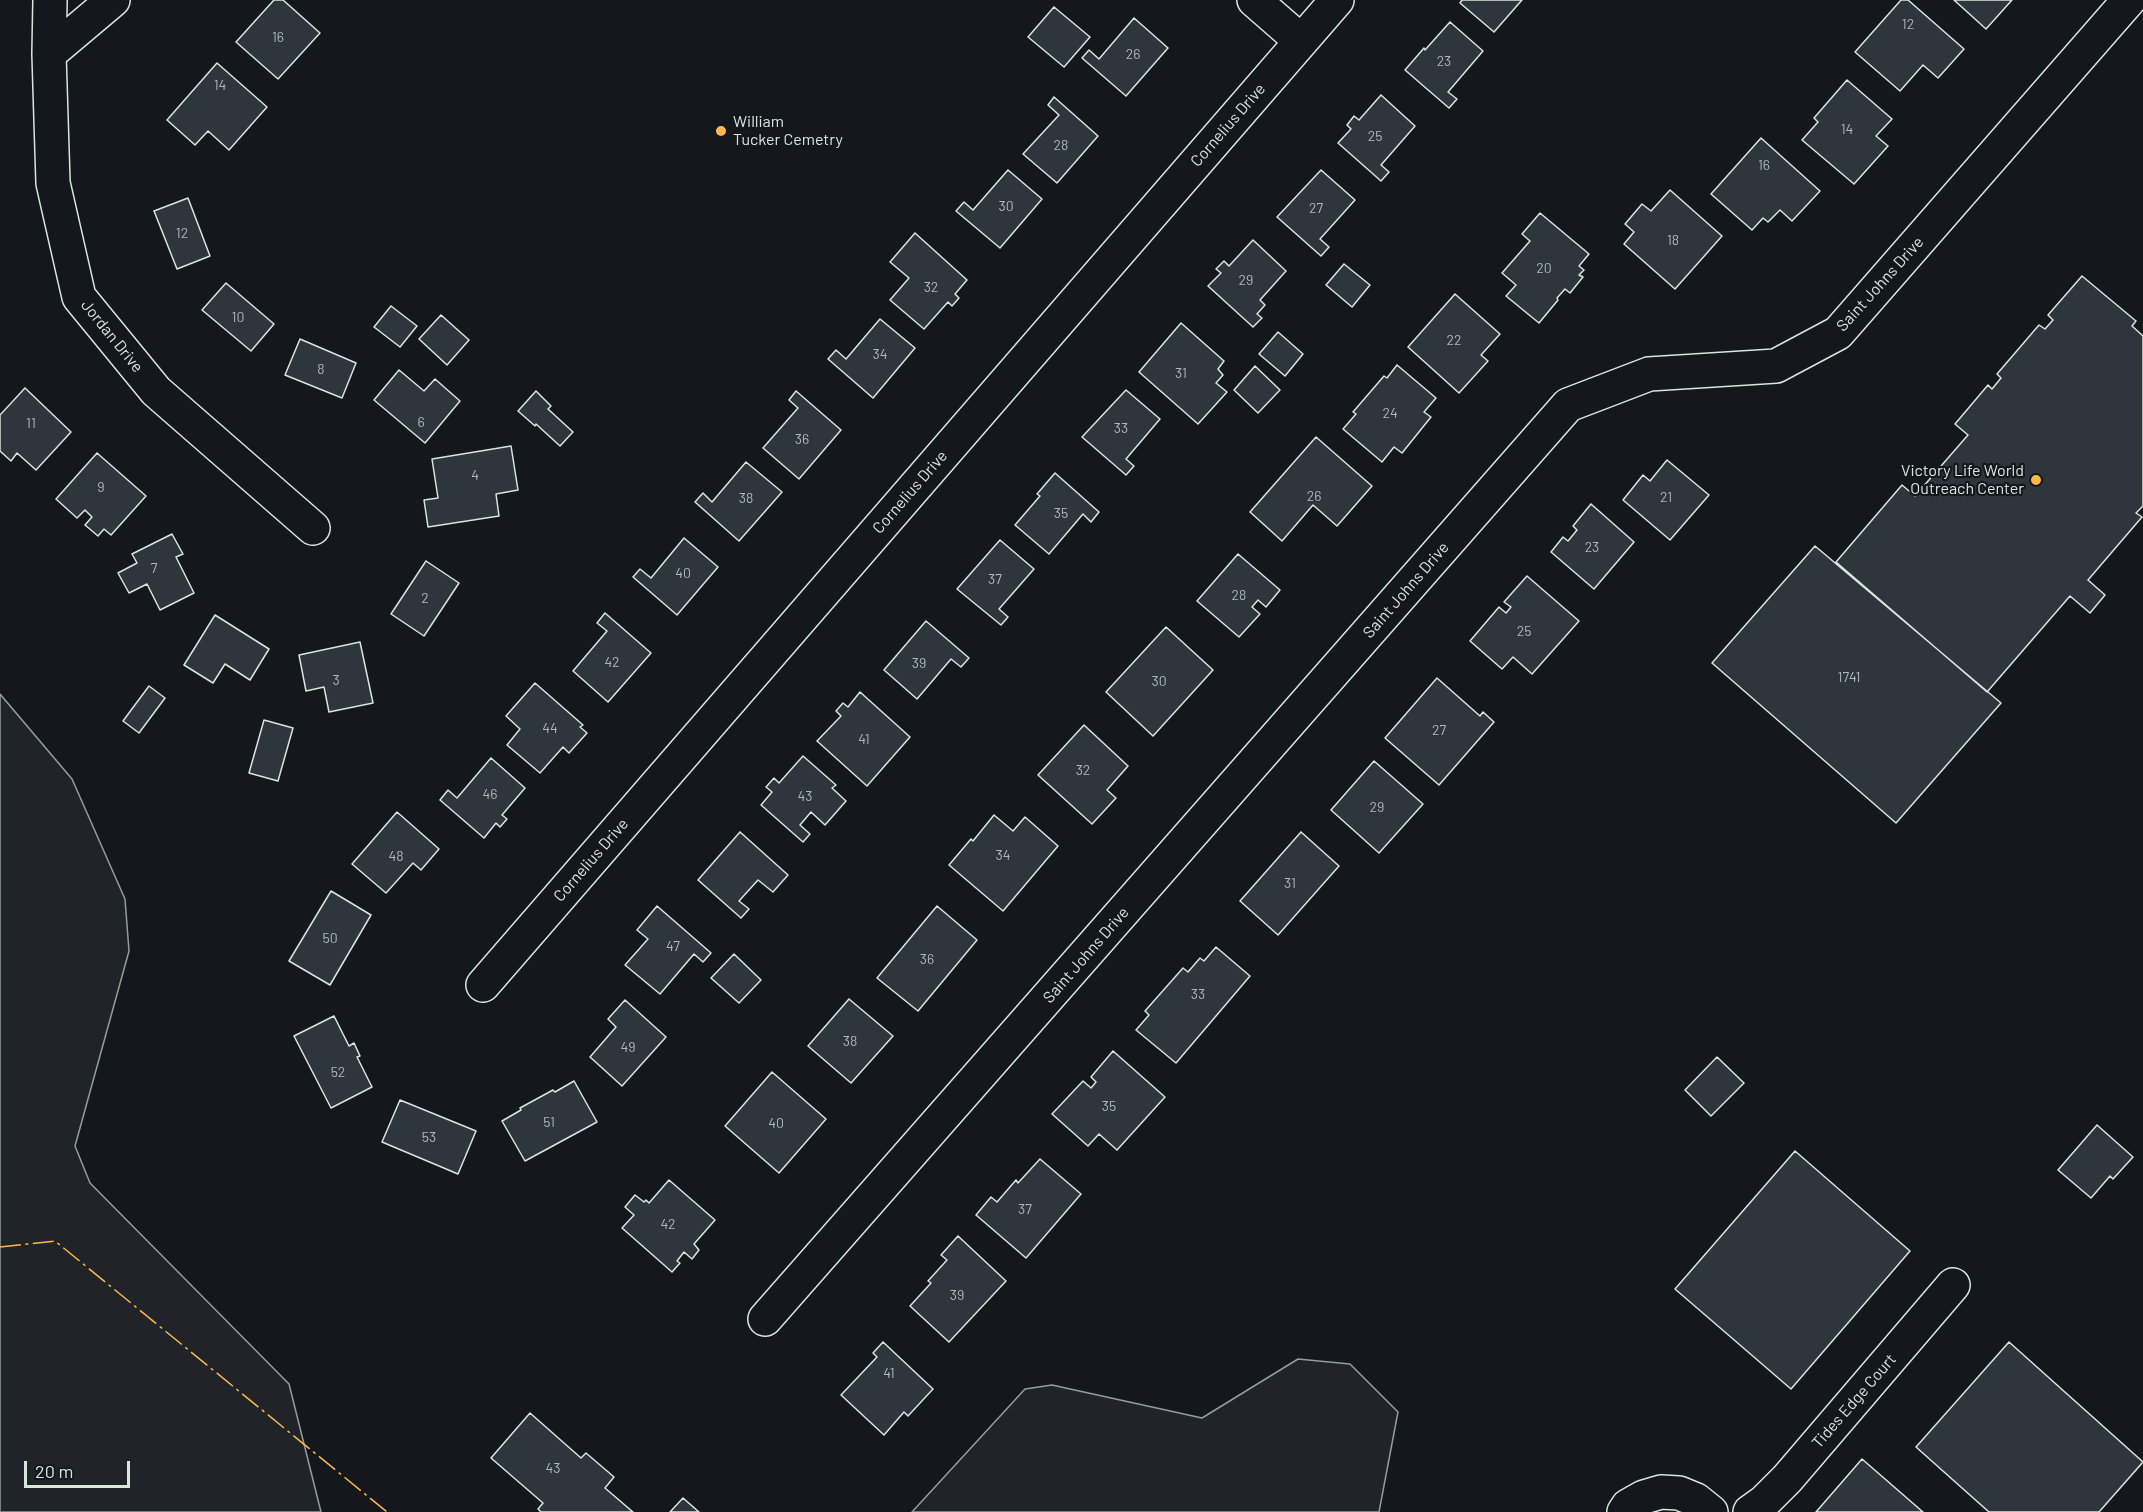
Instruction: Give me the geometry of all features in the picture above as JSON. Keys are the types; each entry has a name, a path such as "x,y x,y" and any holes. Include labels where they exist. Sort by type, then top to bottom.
{"street":[{"name":"Jordan Drive","path":"50,0 49,54 53,183 80,297 156,392 313,528"},
{"path":"49,54 113,0"},
{"path":"1254,0 1301,41"},
{"name":"Cornelius Drive","path":"483,985 1337,0"},
{"name":"Saint Johns Drive","path":"765,1319 1568,405 1649,374 1776,366 1838,333 2129,0"},
{"name":"Tides Edge Court","path":"1750,1512 1764,1502 1787,1479 1953,1285"},
{"path":"1624,1512 1628,1506 1644,1497 1661,1492 1679,1493 1696,1500 1711,1512"}],"shaded area":[{"path":"0,694 72,779 125,899 129,951 75,1146 90,1183 289,1384 321,1512 0,1512"},
{"path":"1298,1359 1350,1364 1398,1412 1379,1512 912,1512 1025,1389 1052,1385 1202,1418"}],"building":[{"path":"274,0 283,0 320,33 278,79 236,42"},
{"path":"1462,0 1522,0 1494,32 1460,3"},
{"path":"1901,0 1908,0 1964,49 1938,78 1923,65 1900,91 1855,52"},
{"path":"1954,0 2012,0 1986,29"},
{"path":"1054,7 1090,37 1064,67 1028,37"},
{"path":"1134,18 1168,48 1126,96 1082,58 1089,50 1099,59"},
{"path":"1450,22 1483,51 1448,92 1457,99 1449,108 1405,70"},
{"path":"217,63 267,107 229,150 208,131 195,145 167,120"},
{"path":"1847,80 1892,119 1876,136 1888,146 1854,184 1802,140 1818,122 1814,118"},
{"path":"1381,95 1415,126 1381,165 1389,172 1381,181 1338,143 1351,129 1347,125 1354,116 1359,120"},
{"path":"1054,97 1098,136 1057,183 1023,154 1059,115 1048,105"},
{"path":"1761,138 1820,191 1792,221 1780,210 1768,222 1763,218 1752,230 1711,194"},
{"path":"1008,170 1042,199 1000,248 956,211 964,202 973,210"},
{"path":"1321,170 1355,200 1320,239 1329,247 1321,256 1277,217"},
{"path":"1670,190 1722,236 1675,289 1624,244 1634,232 1625,224 1642,204 1651,211"},
{"path":"188,198 210,256 177,269 154,211"},
{"path":"1540,213 1589,254 1579,266 1584,270 1579,275 1583,277 1570,293 1565,289 1539,323 1506,296 1516,285 1502,273 1530,241 1522,234"},
{"path":"915,233 967,280 955,294 959,298 952,306 948,302 924,329 890,300 909,278 890,262"},
{"path":"1253,240 1286,271 1260,300 1265,305 1257,314 1262,318 1253,327 1208,286 1221,273 1216,269 1224,261 1229,266"},
{"path":"1344,264 1370,285 1352,307 1326,285"},
{"name":"Victory Life World Outreach Center","path":"2082,276 2136,321 2132,326 2143,336 2143,506 2136,513 2142,517 2088,580 2105,595 2090,613 2070,596 1987,692 1836,562 1902,485 1915,496 1968,435 1955,424 1988,385 1992,389 2001,378 1997,374 2039,325 2045,329 2053,320 2048,315"},
{"path":"226,283 274,324 251,351 202,310"},
{"path":"1455,294 1500,334 1481,355 1488,361 1459,393 1408,347"},
{"path":"391,306 417,326 400,347 374,327"},
{"path":"441,315 469,340 447,365 419,339"},
{"path":"880,319 915,348 873,398 828,359 836,350 846,359"},
{"path":"1181,323 1224,361 1218,369 1223,375 1216,383 1227,392 1198,424 1139,372"},
{"path":"1278,332 1303,354 1285,376 1259,354"},
{"path":"300,339 356,363 342,398 285,375"},
{"path":"1397,365 1436,398 1424,412 1431,417 1402,453 1394,447 1382,462 1343,429 1356,414 1353,412 1384,376 1387,378"},
{"path":"1255,366 1280,390 1258,413 1234,390"},
{"path":"399,370 424,391 435,379 460,401 425,443 374,400"},
{"path":"25,388 71,432 36,470 17,453 11,461 0,451 0,415"},
{"path":"1126,390 1160,419 1126,459 1134,466 1126,475 1082,437"},
{"path":"536,391 551,406 548,409 573,432 560,446 518,411"},
{"path":"796,391 841,430 799,479 763,448 798,408 789,400"},
{"path":"1316,437 1372,486 1337,526 1313,505 1282,541 1250,512"},
{"path":"511,446 518,490 496,494 499,516 428,527 424,500 438,498 432,459"},
{"path":"97,453 146,496 111,535 104,529 98,536 85,525 92,517 85,510 77,518 56,499"},
{"path":"1667,460 1709,495 1670,540 1623,500 1643,475 1650,481"},
{"path":"746,462 782,492 739,541 695,502 703,493 712,502"},
{"path":"1055,473 1099,512 1091,522 1083,514 1049,554 1015,525 1040,496 1037,494"},
{"path":"1591,504 1634,542 1594,589 1551,552 1563,537 1568,541 1577,530 1573,526"},
{"path":"172,534 183,554 176,557 194,593 160,610 147,584 129,593 118,573 137,563 132,554"},
{"path":"684,538 718,567 677,615 633,577 640,569 651,578"},
{"path":"1000,540 1034,569 999,609 1008,617 1001,625 957,589"},
{"path":"1815,546 2001,703 1896,823 1712,663"},
{"path":"1238,554 1280,590 1266,607 1258,600 1252,607 1260,614 1239,637 1197,601"},
{"path":"426,561 459,583 424,636 391,614"},
{"path":"1527,576 1579,621 1532,674 1513,657 1502,669 1470,641 1499,607 1506,613 1511,607 1504,602"},
{"path":"605,613 651,653 608,702 573,671 607,631 597,623"},
{"path":"215,615 269,649 250,680 225,664 213,683 184,665"},
{"path":"926,621 969,658 961,667 951,659 917,699 884,670"},
{"path":"1166,627 1213,670 1153,736 1106,692"},
{"path":"360,642 373,703 329,712 324,687 306,691 299,655"},
{"path":"1437,678 1480,716 1483,712 1494,722 1439,785 1385,738"},
{"path":"535,683 583,725 580,727 587,733 569,753 563,747 540,773 507,745 520,729 506,716"},
{"path":"149,686 165,698 139,733 123,721"},
{"path":"860,692 910,737 867,786 817,741 841,716 836,711 843,703 848,707"},
{"path":"264,720 293,728 278,781 249,773"},
{"path":"1084,725 1128,766 1107,790 1116,798 1092,824 1038,775"},
{"path":"803,756 836,785 832,788 846,801 825,825 811,812 800,825 810,834 803,842 761,805 772,792 766,787 774,778 779,783"},
{"path":"491,758 525,788 502,815 507,819 500,827 496,823 484,838 440,800 448,790 457,798"},
{"path":"1374,761 1423,804 1379,853 1331,810"},
{"path":"397,812 439,849 421,870 413,863 386,893 352,864"},
{"path":"994,815 1013,831 1025,817 1058,846 1003,911 949,865"},
{"path":"740,832 788,875 773,892 758,880 739,901 749,909 741,918 698,880"},
{"path":"1301,832 1339,866 1278,935 1240,901"},
{"path":"331,891 371,915 330,985 289,961"},
{"path":"657,906 711,953 703,962 694,954 660,994 625,965 648,939 637,930"},
{"path":"937,906 977,940 918,1011 877,978"},
{"path":"1216,947 1250,976 1176,1063 1136,1030 1149,1015 1145,1011 1183,968 1188,972 1200,958 1204,961"},
{"path":"734,954 761,980 739,1003 711,978"},
{"path":"849,999 893,1036 851,1083 808,1046"},
{"path":"625,1000 666,1037 622,1086 590,1057 616,1027 608,1019"},
{"path":"334,1016 349,1046 354,1043 360,1056 357,1057 372,1087 331,1108 294,1036"},
{"path":"1113,1051 1165,1097 1117,1150 1099,1134 1088,1146 1052,1114 1083,1081 1091,1088 1096,1082 1091,1077"},
{"path":"1717,1057 1744,1083 1711,1116 1685,1090"},
{"path":"772,1072 826,1119 779,1173 725,1126"},
{"path":"574,1081 597,1122 525,1161 502,1121 521,1110 520,1108"},
{"path":"400,1100 476,1131 458,1174 382,1142"},
{"path":"2097,1125 2133,1157 2113,1179 2110,1176 2091,1198 2058,1170"},
{"path":"1795,1151 1910,1251 1791,1389 1675,1289"},
{"path":"1040,1159 1081,1194 1026,1258 976,1215 991,1197 997,1202 1016,1180 1018,1183"},
{"path":"669,1180 715,1220 694,1244 699,1250 692,1259 684,1252 677,1261 680,1263 672,1272 622,1228 634,1215 625,1207 635,1195 649,1203"},
{"path":"958,1236 1006,1281 949,1342 910,1306 931,1283 928,1281 947,1260 941,1255"},
{"path":"883,1342 933,1389 908,1416 904,1412 884,1435 841,1395 877,1357 873,1353"},
{"path":"2009,1342 2143,1462 2099,1512 1989,1512 1916,1447"},
{"path":"530,1413 581,1458 586,1453 614,1477 605,1488 633,1512 541,1512 538,1509 543,1503 491,1458"},
{"path":"1862,1459 1923,1512 1816,1512"},
{"path":"683,1498 699,1512 670,1512"}],"power":[{"path":"0,1247 55,1241 387,1512"}],"place":[{"name":"William Tucker Cemetry","path":"721,131"},
{"name":"Victory Life World Outreach Center","path":"2036,480"}]}
